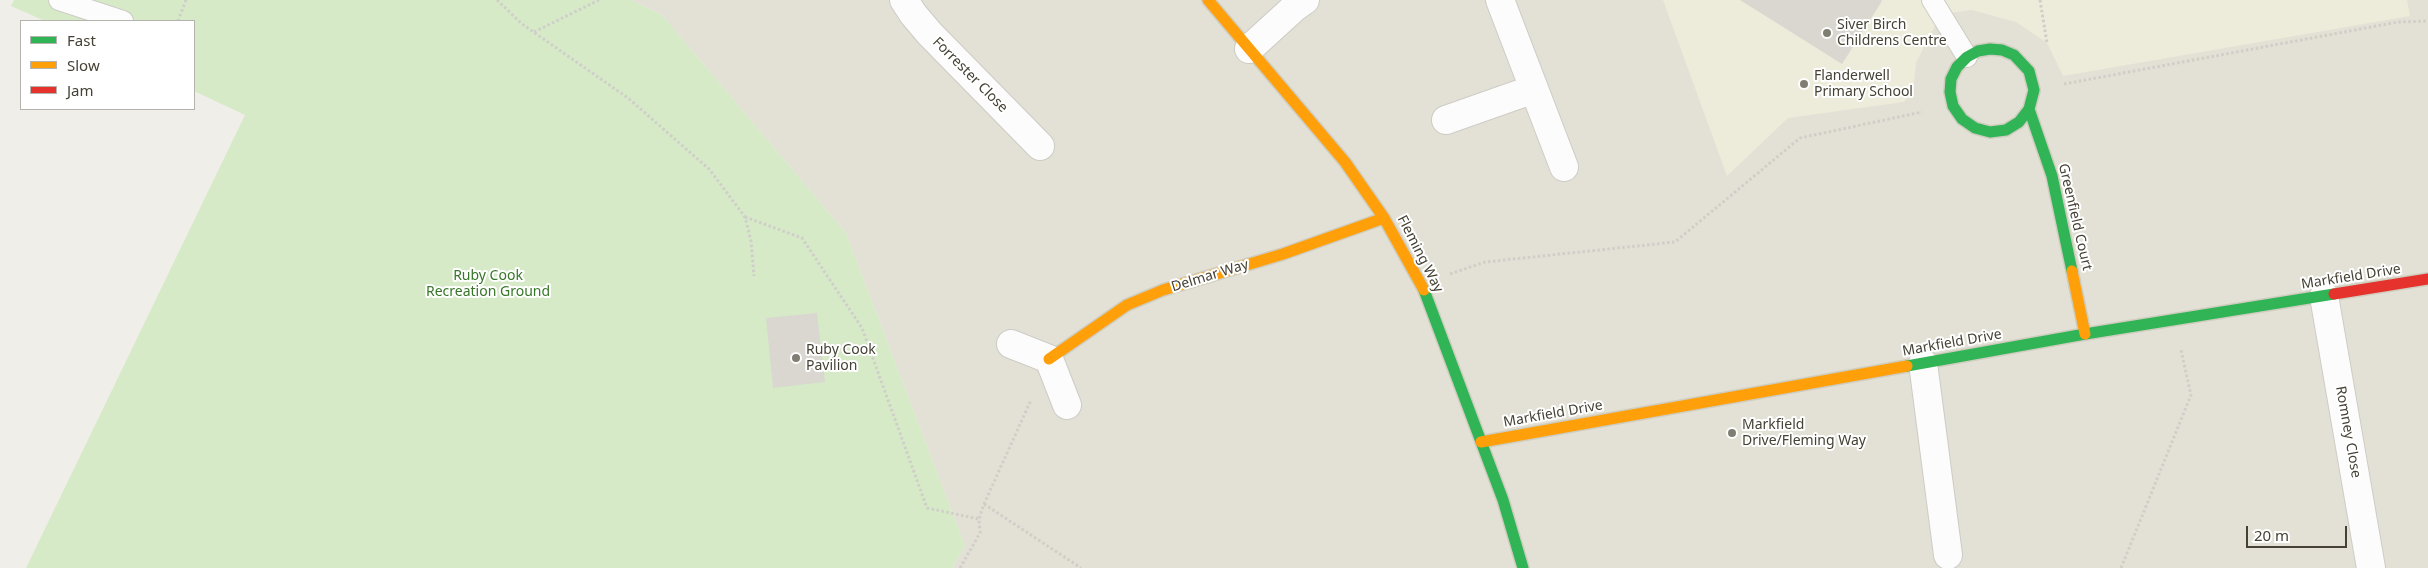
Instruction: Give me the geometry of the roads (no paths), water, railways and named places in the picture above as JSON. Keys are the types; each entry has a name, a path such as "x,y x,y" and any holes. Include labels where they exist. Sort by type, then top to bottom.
{"street":[{"name":"Forrester Close","path":"904,0 930,34 1040,146"},
{"name":"Fleming Way","path":"1208,0 1346,162 1384,218 1421,284 1504,500 1524,568"},
{"path":"1249,49 1294,7 1305,0"},
{"path":"1500,0 1564,167"},
{"path":"2002,50 2014,55 2029,71 2034,90 2029,109 2019,122 2006,130 1990,132 1974,128 1962,119 1953,106 1950,92 1952,79 1957,67 1967,56 1978,51 2002,50"},
{"path":"1446,120 1534,88"},
{"name":"Greenfield Court","path":"2029,109 2052,176 2085,334"},
{"name":"Delmar Way","path":"1049,359 1127,306 1163,290 1284,254 1384,218"},
{"name":"Markfield Drive","path":"1482,442 2085,334 2428,279"},
{"name":"Romney Close","path":"2324,296 2371,568"},
{"path":"1011,344 1049,359 1068,405"},
{"path":"1923,363 1948,555"}],"lane":[{"path":"58,0 120,20"},
{"path":"1932,0 1967,56"}],"place":[{"name":"Siver Birch Childrens Centre","path":"1827,33"},
{"name":"Flanderwell Primary School","path":"1804,84"},
{"name":"Ruby Cook Pavilion","path":"796,358"},
{"name":"Markfield Drive/Fleming Way","path":"1732,433"}],"park label":[{"name":"Ruby Cook Recreation Ground","path":"488,284"}]}
